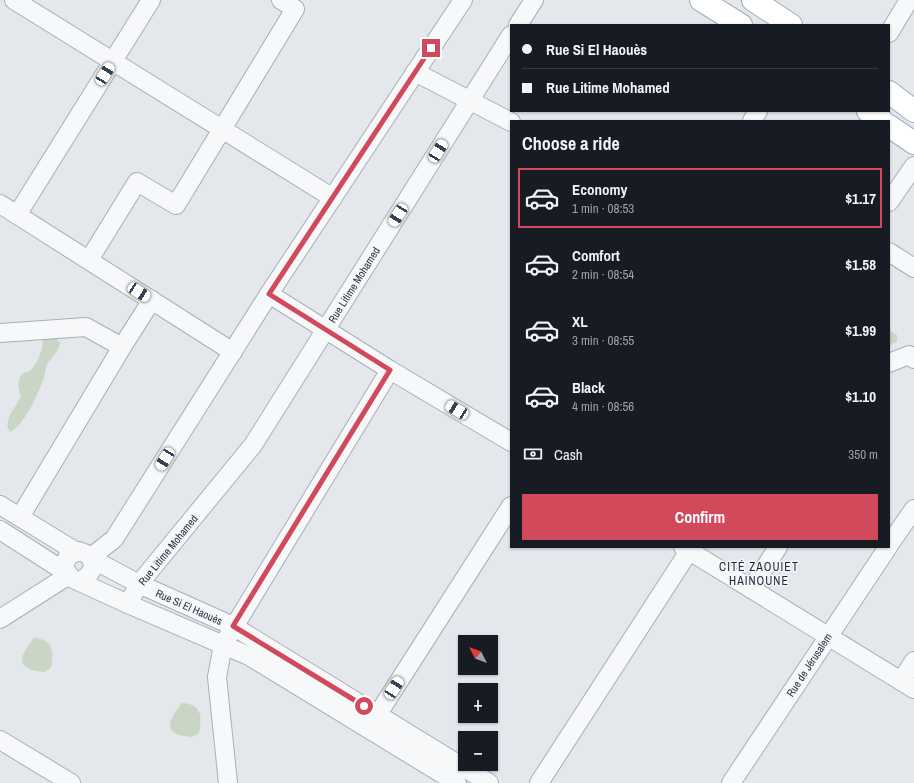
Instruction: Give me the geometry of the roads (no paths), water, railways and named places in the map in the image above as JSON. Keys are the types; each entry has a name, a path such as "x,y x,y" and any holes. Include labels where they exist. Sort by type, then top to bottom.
{"main road":[{"path":"701,0 738,24"},
{"path":"753,0 789,24"},
{"path":"890,93 914,111"},
{"path":"869,112 881,120"},
{"path":"890,127 914,143"}],"street":[{"path":"14,0 333,198"},
{"path":"17,215 151,0"},
{"path":"89,260 137,182 176,205 224,129 295,8 281,0"},
{"path":"86,556 114,539 269,294 463,0"},
{"path":"519,24 534,0"},
{"path":"890,31 910,0 914,2"},
{"name":"Rue Litime Mohamed","path":"128,604 139,584 253,445 510,37"},
{"path":"415,72 470,99 510,121"},
{"path":"890,201 914,166"},
{"path":"0,204 233,352"},
{"path":"890,253 914,268"},
{"path":"269,294 390,370 510,441"},
{"path":"20,517 122,347 152,300"},
{"path":"0,333 86,326 122,347"},
{"path":"890,363 909,355 914,359"},
{"path":"228,783 217,677 223,645 233,626 390,370"},
{"name":"Rue Si El Haouès","path":"0,505 86,556 139,584 233,626 490,783"},
{"path":"378,714 510,508"},
{"name":"Rue de Jérusalem","path":"890,543 914,509"},
{"name":"Rue Si El Haouès","path":"0,530 72,576 128,604 249,656 457,783"},
{"path":"751,589 777,548"},
{"name":"Rue de Jérusalem","path":"731,783 887,548"},
{"path":"539,783 686,549 907,685 914,661"},
{"path":"0,620 72,576 91,574 94,566 86,556 71,553 66,560 65,564 72,576"},
{"path":"0,740 71,783"}],"district":[{"name":"CITÉ ZAOUIET HAINOUNE","path":"759,574"}]}
